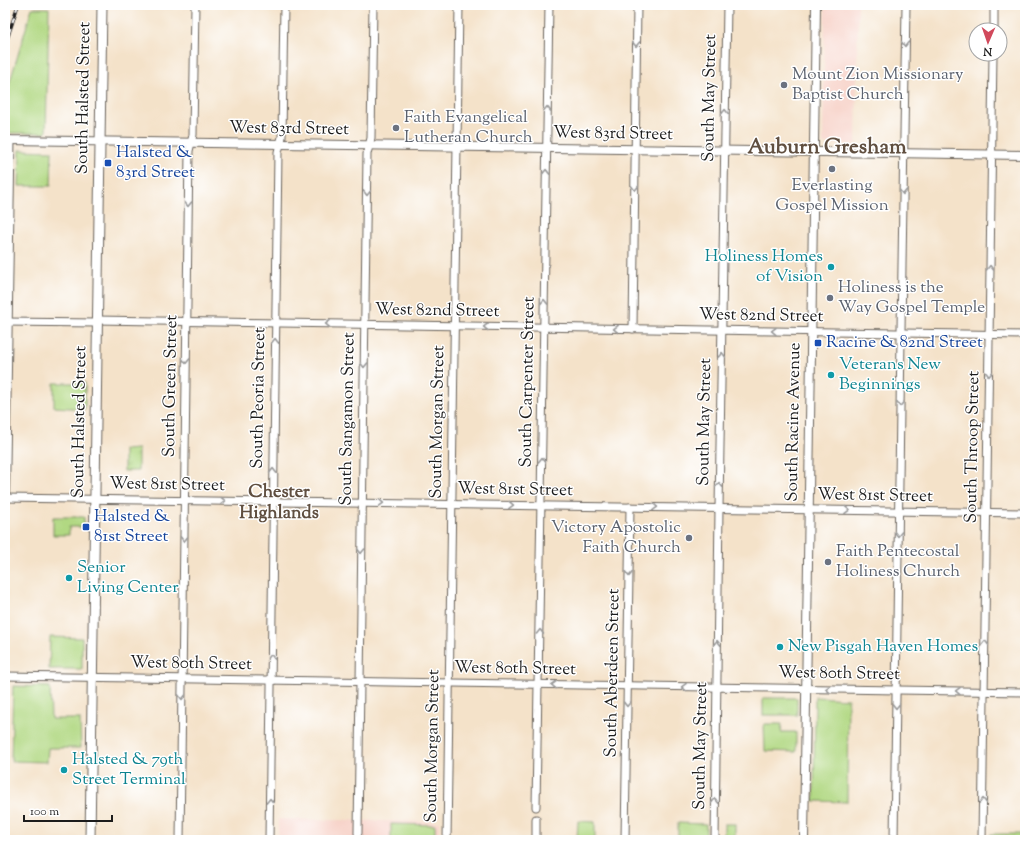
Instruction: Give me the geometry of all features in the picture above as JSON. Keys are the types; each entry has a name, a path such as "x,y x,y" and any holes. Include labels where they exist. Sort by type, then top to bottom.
{"main road":[{"name":"South Halsted Street","path":"90,840 102,5"}],"street":[{"name":"South Green Street","path":"180,840 189,151 193,135 195,5"},
{"name":"South Peoria Street","path":"269,840 278,152 282,136 284,5"},
{"name":"South Sangamon Street","path":"358,833 367,154 371,138 373,5"},
{"name":"South Morgan Street","path":"447,840 459,5"},
{"name":"South Carpenter Street","path":"536,807 542,506 548,5"},
{"path":"633,329 637,5"},
{"name":"South May Street","path":"715,840 727,5"},
{"name":"South Racine Avenue","path":"804,840 816,5"},
{"path":"894,840 906,5"},
{"path":"994,5 994,22"},
{"name":"South Throop Street","path":"982,840 994,62"},
{"name":"West 83rd Street","path":"8,140 1025,155"},
{"path":"5,532 8,140"},
{"name":"West 82nd Street","path":"7,322 276,323 1025,335"},
{"name":"West 81st Street","path":"5,498 1025,513"},
{"name":"South Aberdeen Street","path":"625,840 630,507"},
{"name":"West 80th Street","path":"5,676 1025,692"},
{"path":"536,819 536,840"}],"shaded area":[{"path":"825,5 858,5 856,144 823,144"},
{"path":"278,819 439,822 439,840 278,840"}],"green space":[{"path":"32,8 49,8 46,133 5,133 5,98"},
{"path":"20,150 52,151 51,186 19,186"},
{"path":"54,383 85,383 85,409 54,407"},
{"path":"138,449 138,471 124,471 124,450"},
{"path":"53,517 84,517 84,527 69,527 69,535 53,535"},
{"path":"50,637 82,638 82,669 49,669"},
{"path":"13,686 50,687 51,719 80,719 81,748 48,748 47,762 11,761"},
{"path":"815,697 848,699 847,802 814,801"},
{"path":"763,698 797,698 797,715 763,715"},
{"path":"764,724 782,724 781,732 796,732 796,752 765,751"},
{"path":"578,821 595,822 595,840 577,840"},
{"path":"678,823 706,824 706,840 678,840"},
{"path":"391,824 435,825 435,840 391,840"},
{"path":"724,824 735,824 735,840 724,840"},
{"path":"991,834 1025,834 1025,840 991,840"}],"railway":[{"path":"5,45 18,5"}],"place":[{"name":"Mount Zion Missionary Baptist Church","path":"784,85"},
{"name":"Faith Evangelical Lutheran Church","path":"396,128"},
{"name":"Halsted & 83rd Street","path":"108,163"},
{"name":"Everlasting Gospel Mission","path":"832,169"},
{"name":"Holiness Homes of Vision","path":"831,267"},
{"name":"Holiness is the Way Gospel Temple","path":"830,298"},
{"name":"Racine & 82nd Street","path":"818,343"},
{"name":"Veterans New Beginnings","path":"831,375"},
{"name":"Halsted & 81st Street","path":"86,527"},
{"name":"Victory Apostolic Faith Church","path":"689,538"},
{"name":"Faith Pentecostal Holiness Church","path":"828,562"},
{"name":"Senior Living Center","path":"69,578"},
{"name":"New Pisgah Haven Homes","path":"780,647"},
{"name":"Halsted & 79th Street Terminal","path":"64,770"}],"district":[{"name":"Auburn Gresham","path":"827,148"},
{"name":"Chester Highlands","path":"279,503"}]}
